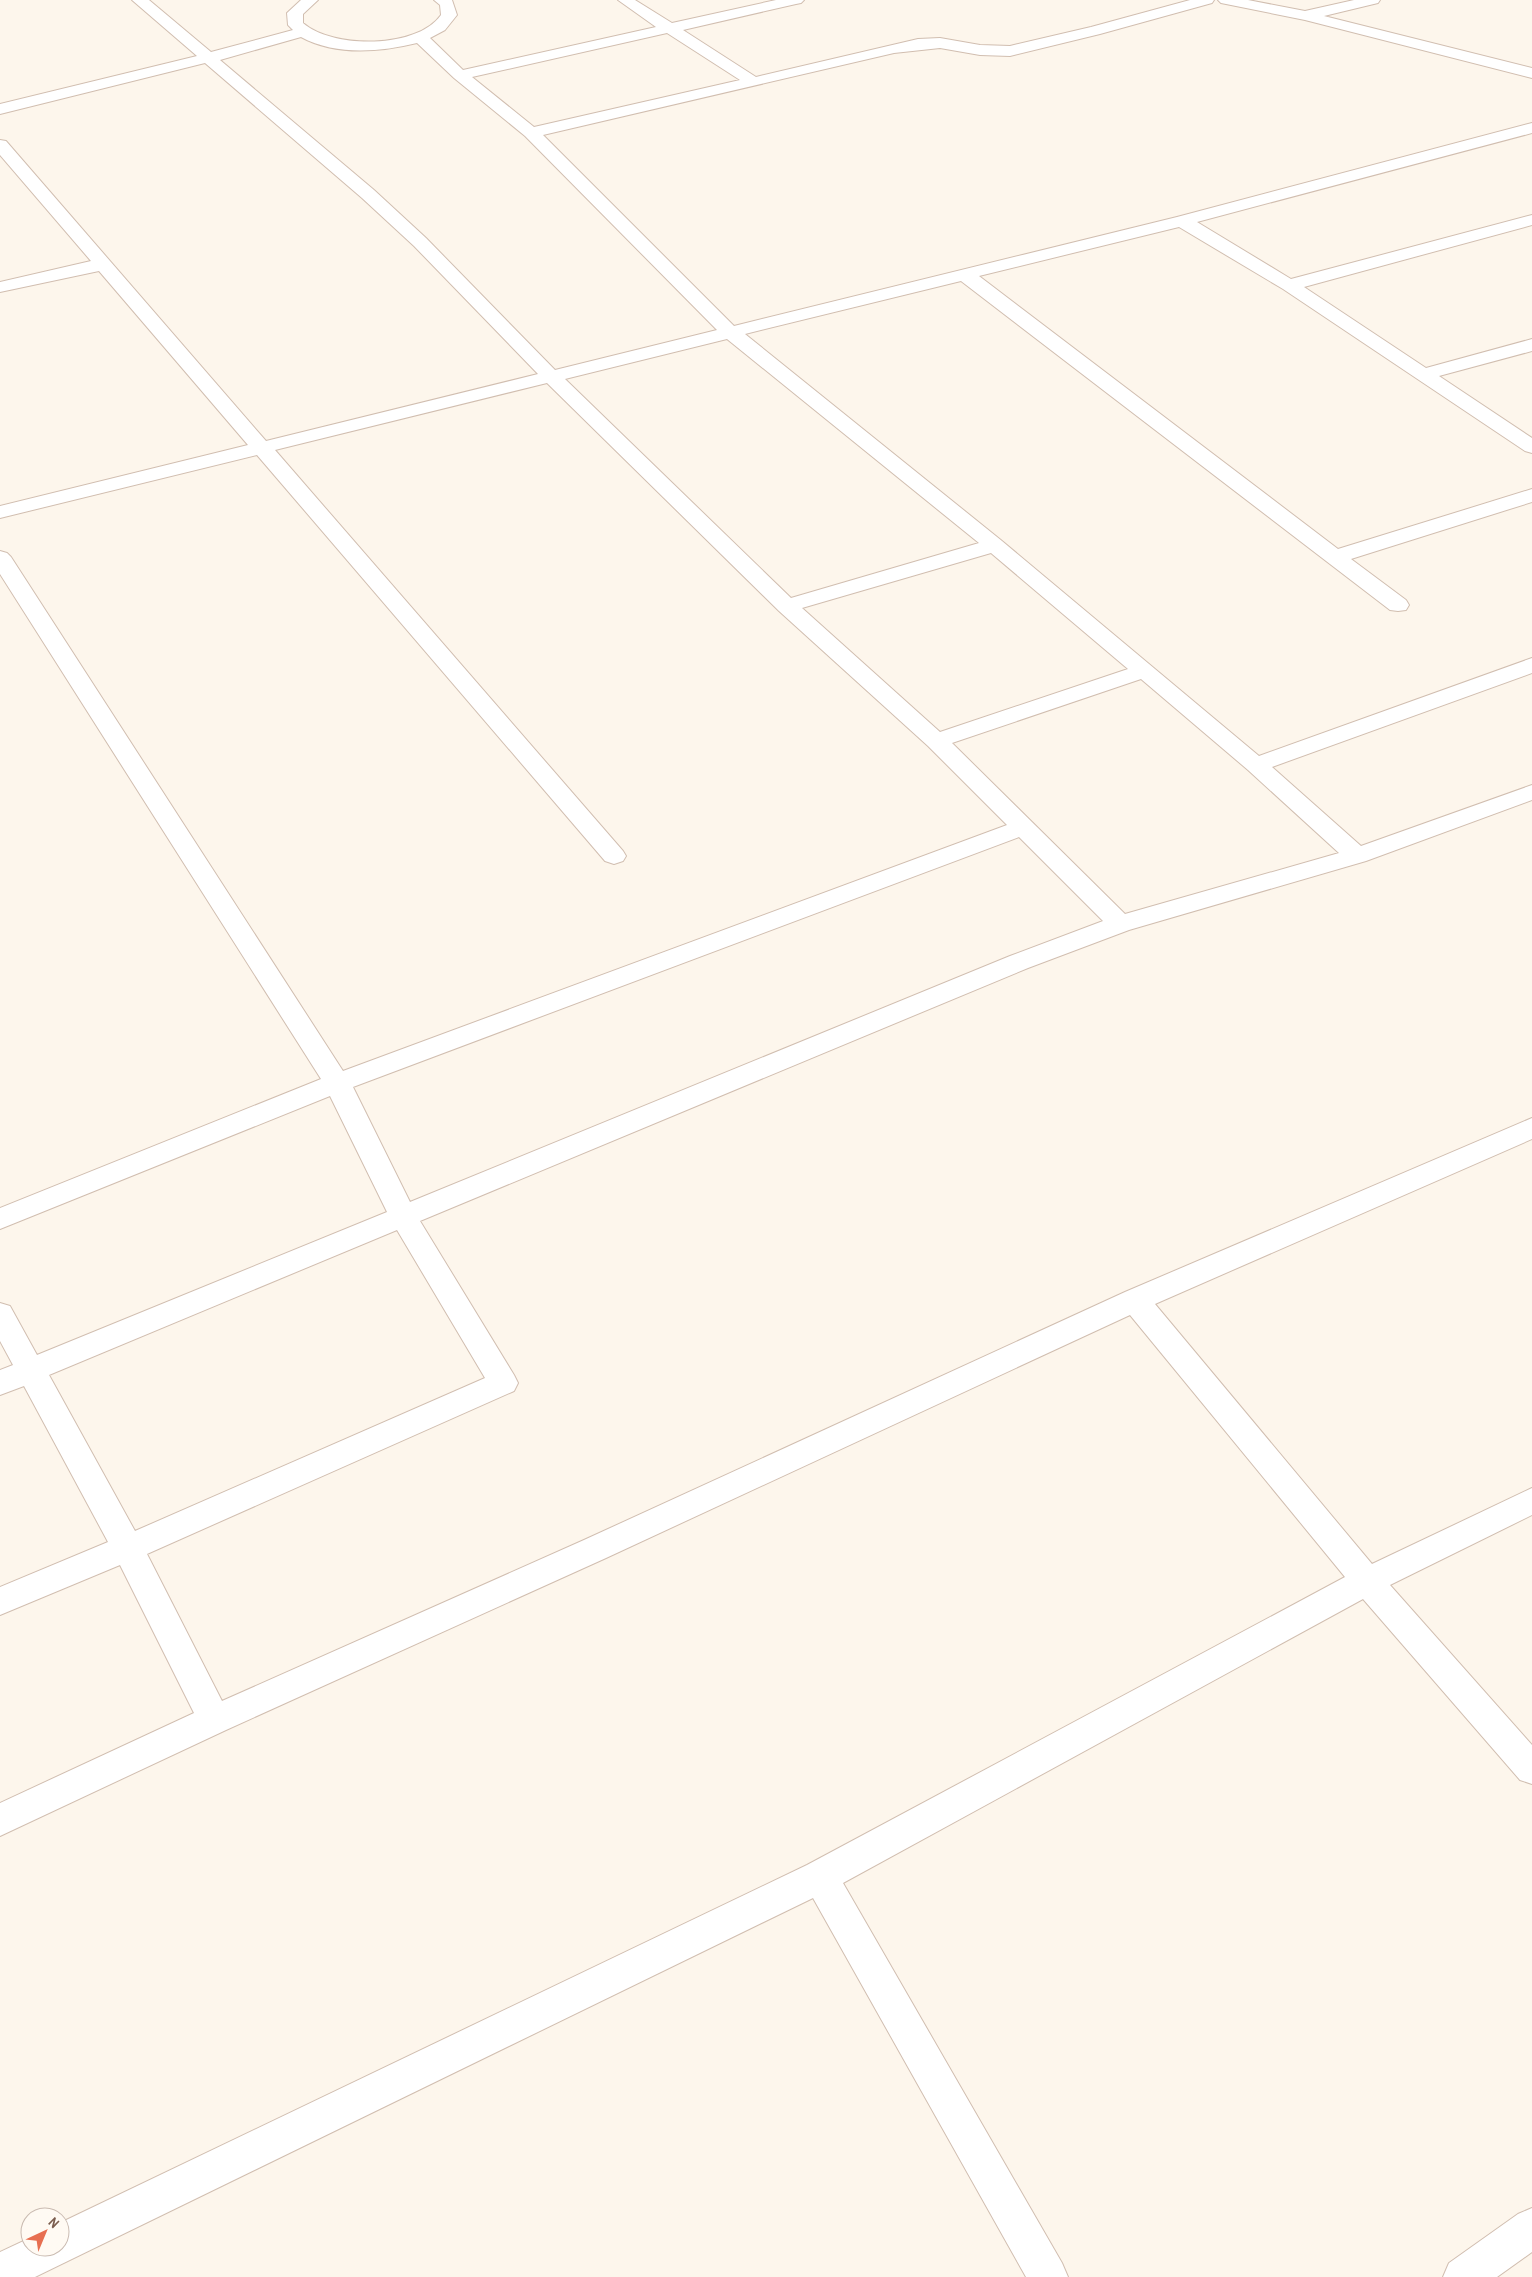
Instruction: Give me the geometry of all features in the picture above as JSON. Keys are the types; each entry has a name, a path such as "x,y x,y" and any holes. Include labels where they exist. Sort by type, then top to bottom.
{"street":[{"path":"140,0 178,30 394,218 551,376 787,606 936,741 1120,924"},
{"path":"310,0 305,2 295,14 296,25 304,32 309,36 332,42 362,45 392,43 420,37 440,27 449,15 448,1"},
{"path":"625,0 754,82"},
{"path":"460,75 796,0"},
{"path":"530,132 918,44 940,43 997,52 1029,48 1208,0"},
{"path":"1226,0 1305,16 1532,73"},
{"path":"1305,16 1373,0"},
{"path":"0,109 208,58 304,32"},
{"path":"420,37 460,75 530,132 729,332 995,545 1256,765 1357,856"},
{"path":"0,512 1182,221 1532,128"},
{"path":"0,145 614,856"},
{"path":"1289,285 1532,220"},
{"path":"1182,221 1289,285 1422,376 1532,447"},
{"path":"0,287 104,264"},
{"path":"964,274 1398,605"},
{"path":"1422,376 1532,345"},
{"path":"1335,557 1532,495"},
{"path":"787,606 995,545"},
{"path":"0,557 337,1084 404,1216 503,1383 128,1548 0,1601"},
{"path":"1256,765 1532,665"},
{"path":"936,741 1144,671"},
{"path":"0,1383 1020,962 1120,924 1357,856 1532,792"},
{"path":"0,1220 337,1084 1024,827"},
{"path":"0,1820 214,1720 604,1545 1135,1300 1532,1128"},
{"path":"1135,1300 1367,1580 1532,1769"},
{"path":"0,1314 32,1369 128,1548 214,1720"},
{"path":"70,2239 820,1877 1367,1580 1532,1501"},
{"path":"820,1877 1048,2277"},
{"path":"1463,2277 1532,2228"},
{"path":"0,2273 33,2257"}]}
